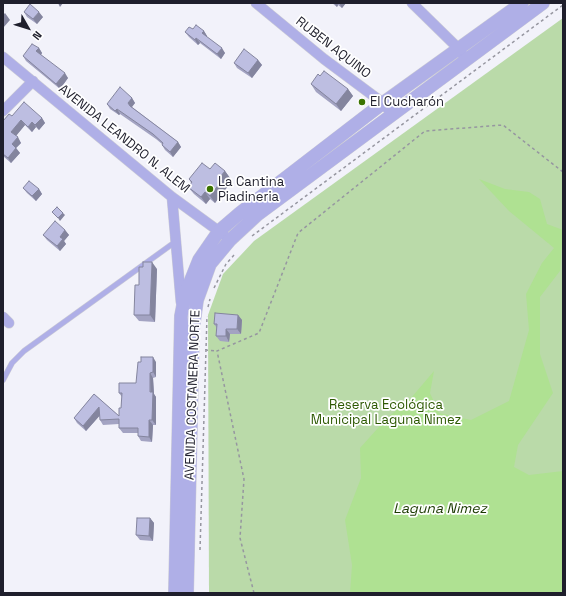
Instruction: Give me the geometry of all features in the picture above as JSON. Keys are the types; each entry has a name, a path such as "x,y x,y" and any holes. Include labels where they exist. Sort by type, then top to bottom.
{"street":[{"name":"RUBEN AQUINO","path":"256,3 324,59 383,103 392,114"},
{"path":"412,3 463,55"},
{"name":"AVENIDA COSTANERA NORTE","path":"187,593 194,314 200,288 210,264 230,240 257,215 392,114 518,8 543,3"},
{"name":"AVENIDA COSTANERA NORTE","path":"175,593 182,307 194,271 206,249 219,232 251,204 383,103 463,55"},
{"name":"AVENIDA LEANDRO N. ALEM","path":"3,57 172,197 230,240"},
{"path":"3,111 33,82"},
{"path":"172,197 182,307"}],"lane":[{"path":"3,380 12,364 24,351 175,242"}],"path":[{"path":"248,240 563,5"},
{"path":"254,593 240,538 244,479 217,351 259,333 298,233 425,131 503,125 563,172"},
{"path":"214,290 226,264 234,254"},
{"path":"200,554 205,350 207,311 212,295"}],"green space":[{"name":"Reserva Ecológica Municipal Laguna Nimez","path":"563,18 563,593 209,593 208,315 223,274 254,241"}],"water":[{"name":"Laguna Nimez","path":"479,179 505,189 529,192 540,199 547,224 563,230 560,271 540,297 540,354 553,393 518,445 514,467 529,475 563,471 563,593 350,593 352,565 345,520 361,478 360,448 387,418 411,398 434,371 430,393 439,413 471,420 509,401 529,330 526,294 543,261 542,263 554,248 509,211"}],"building":[{"path":"30,4 39,12 33,19 24,12"},
{"path":"196,25 204,31 202,33 222,48 217,54 196,38 195,40 185,32 189,27 193,29"},
{"path":"32,44 39,48 36,51 65,73 56,84 23,56"},
{"path":"244,49 258,60 248,73 234,63"},
{"path":"324,71 348,89 336,104 311,84 318,74 320,76"},
{"path":"120,87 132,98 128,103 130,106 178,142 170,152 153,134 117,109 115,111 107,104"},
{"path":"24,102 42,118 35,125 32,122 28,127 21,120 11,132 18,137 12,144 16,148 8,158 3,154 3,121 9,114 12,116"},
{"path":"202,163 210,169 215,163 225,171 220,177 223,179 210,196 205,192 201,197 188,187 192,182 189,179"},
{"path":"29,181 39,189 32,196 23,188"},
{"path":"57,207 63,213 58,218 52,212"},
{"path":"55,221 65,230 60,237 63,239 57,246 43,235"},
{"path":"143,262 152,262 150,315 134,315 135,285 139,285 139,267 143,267"},
{"path":"215,313 238,315 237,329 226,329 226,336 216,336 217,324 214,324"},
{"path":"141,357 153,357 153,372 150,373 150,392 153,392 152,420 149,420 149,437 138,436 138,428 119,428 119,419 100,420 99,407 83,426 74,418 94,394 119,416 122,393 119,393 119,383 136,383 138,362 141,362"},
{"path":"137,518 150,518 149,536 136,535"}],"place":[{"name":"El Cucharón","path":"362,102"},
{"name":"La Cantina Piadineria","path":"210,189"}]}
